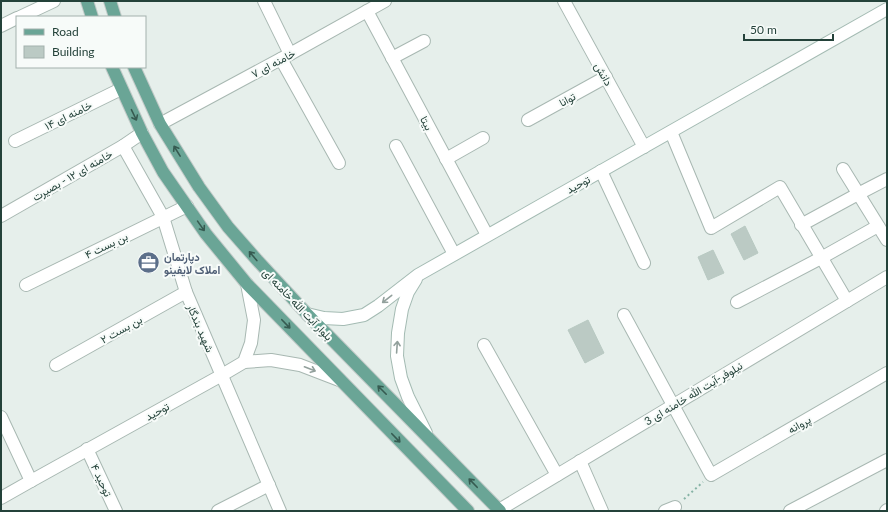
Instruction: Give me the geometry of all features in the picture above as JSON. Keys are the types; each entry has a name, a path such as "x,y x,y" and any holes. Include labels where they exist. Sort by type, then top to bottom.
{"main road":[{"path":"87,1 92,16"},
{"path":"110,1 115,16"},
{"name":"بلوار آیت الله خامنه ای","path":"112,68 142,133 163,172 206,234 247,284 468,511"},
{"name":"بلوار آیت الله خامنه ای","path":"134,68 160,124 199,187 228,227 307,314 500,510"}],"street":[{"path":"22,16 54,1"},
{"path":"264,1 286,56 339,163"},
{"name":"خامنه ای ۷","path":"160,124 385,1"},
{"name":"دانش","path":"564,1 644,147"},
{"name":"توحید","path":"427,436 408,397 401,378 397,356 398,333 402,309 408,292 418,275 887,9"},
{"name":"بیتا","path":"367,11 487,236"},
{"path":"1,26 16,18"},
{"path":"392,58 424,41"},
{"name":"توانا","path":"528,120 606,78"},
{"name":"خامنه ای ۱۴","path":"15,142 121,89"},
{"path":"671,132 711,228 780,188 847,301"},
{"name":"خامنه ای ۱۲ - بصیرت","path":"1,216 123,146 142,133"},
{"path":"446,159 483,138"},
{"name":"شهید بندگار","path":"123,146 163,217 186,292 280,511"},
{"path":"396,146 454,254"},
{"path":"843,169 887,240"},
{"path":"601,171 644,264"},
{"path":"801,225 887,179"},
{"name":"بن بست ۴","path":"26,285 187,206"},
{"path":"737,302 878,226"},
{"path":"307,314 324,318 343,319 364,315 418,275"},
{"name":"نیلوفر-آیت الله خامنه ای 3","path":"500,510 887,277"},
{"path":"247,284 254,320 251,343 244,362 271,360 300,365 339,380"},
{"name":"بن بست ۲","path":"56,365 186,292"},
{"path":"624,315 672,406 711,475"},
{"path":"484,345 557,475"},
{"name":"توحید","path":"1,498 244,362"},
{"name":"پروانه","path":"711,475 887,373"},
{"path":"1,418 31,480"},
{"name":"توحید ۴","path":"87,449 116,511"},
{"path":"790,511 887,460"},
{"path":"580,461 602,511"},
{"path":"218,511 269,485"}],"path":[{"path":"670,509 711,475"}],"building":[{"path":"745,226 758,253 744,260 731,234"},
{"path":"713,250 724,273 708,280 698,257"},
{"path":"588,320 604,353 585,363 568,330"}],"place":[{"name":"دپارتمان املاک لایفینو","path":"149,262"}]}
